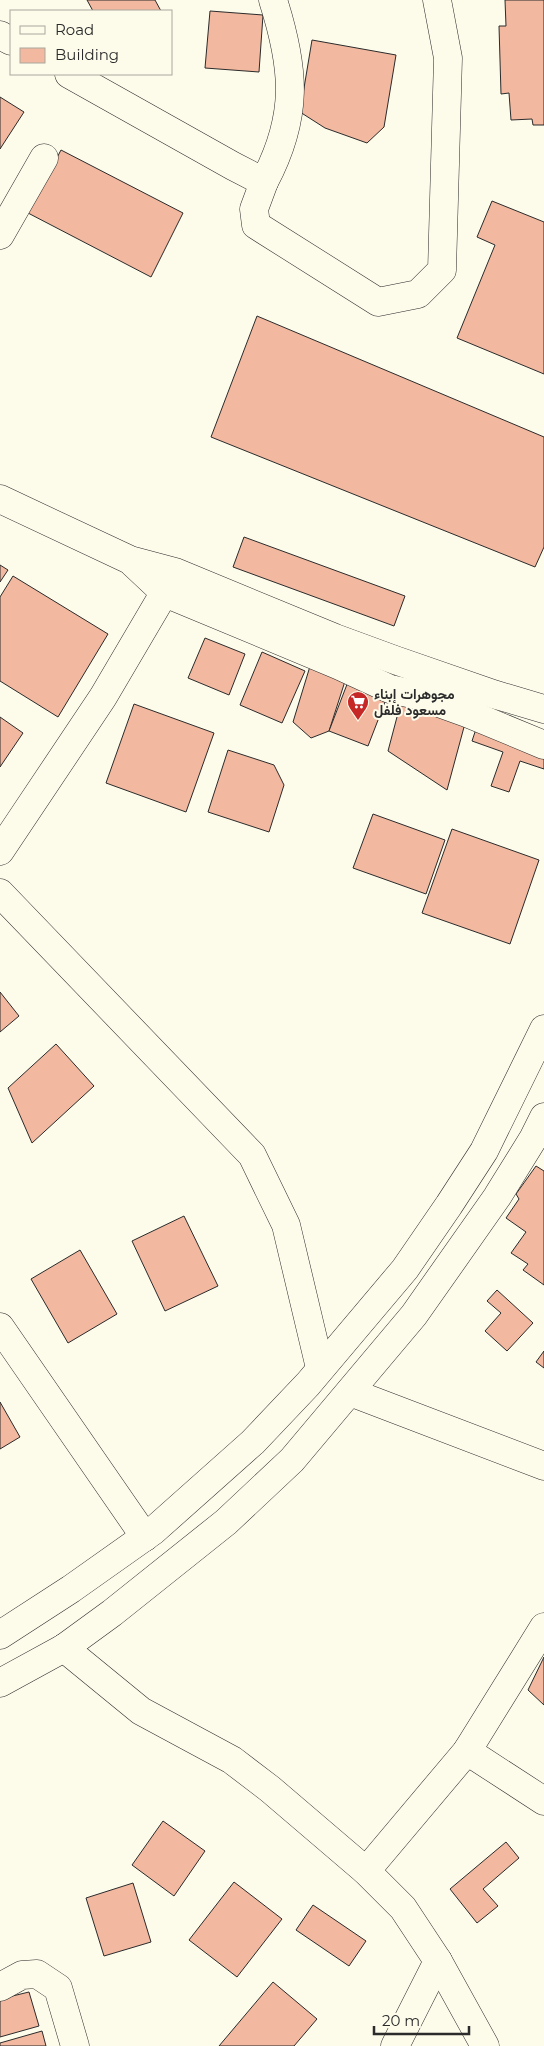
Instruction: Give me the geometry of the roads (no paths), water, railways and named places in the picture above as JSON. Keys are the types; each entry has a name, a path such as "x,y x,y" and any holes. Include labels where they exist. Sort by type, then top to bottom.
{"street":[{"path":"273,0 284,35 291,72 290,102 282,144 264,182 254,210 256,225 378,302 418,294 442,270 448,58 438,0"},
{"path":"71,75 264,182"},
{"path":"0,235 44,158"},
{"path":"0,499 130,560 170,582 390,689 417,695 467,713 544,745"},
{"path":"170,582 493,694 544,709"},
{"path":"0,851 103,697 170,582"},
{"path":"0,893 252,1155 286,1225 320,1368"},
{"path":"0,1635 71,1589 145,1537 253,1442 320,1368 405,1269 449,1205 484,1151 544,1029"},
{"path":"0,1683 64,1648 112,1613 226,1522 292,1460 425,1300 540,1134"},
{"path":"0,1327 145,1537"},
{"path":"350,1392 544,1466"},
{"path":"366,1871 467,1751 544,1627"},
{"path":"64,1648 141,1711 232,1760 270,1789 366,1871 403,1908 438,1961 485,2046"},
{"path":"467,1751 544,1801"},
{"path":"396,2046 438,1961"},
{"path":"0,1987 22,1975 37,1974 58,1988 75,2046"}],"place":[{"name":"مجوهرات إبناء مسعود فلفل","path":"358,721"}]}
